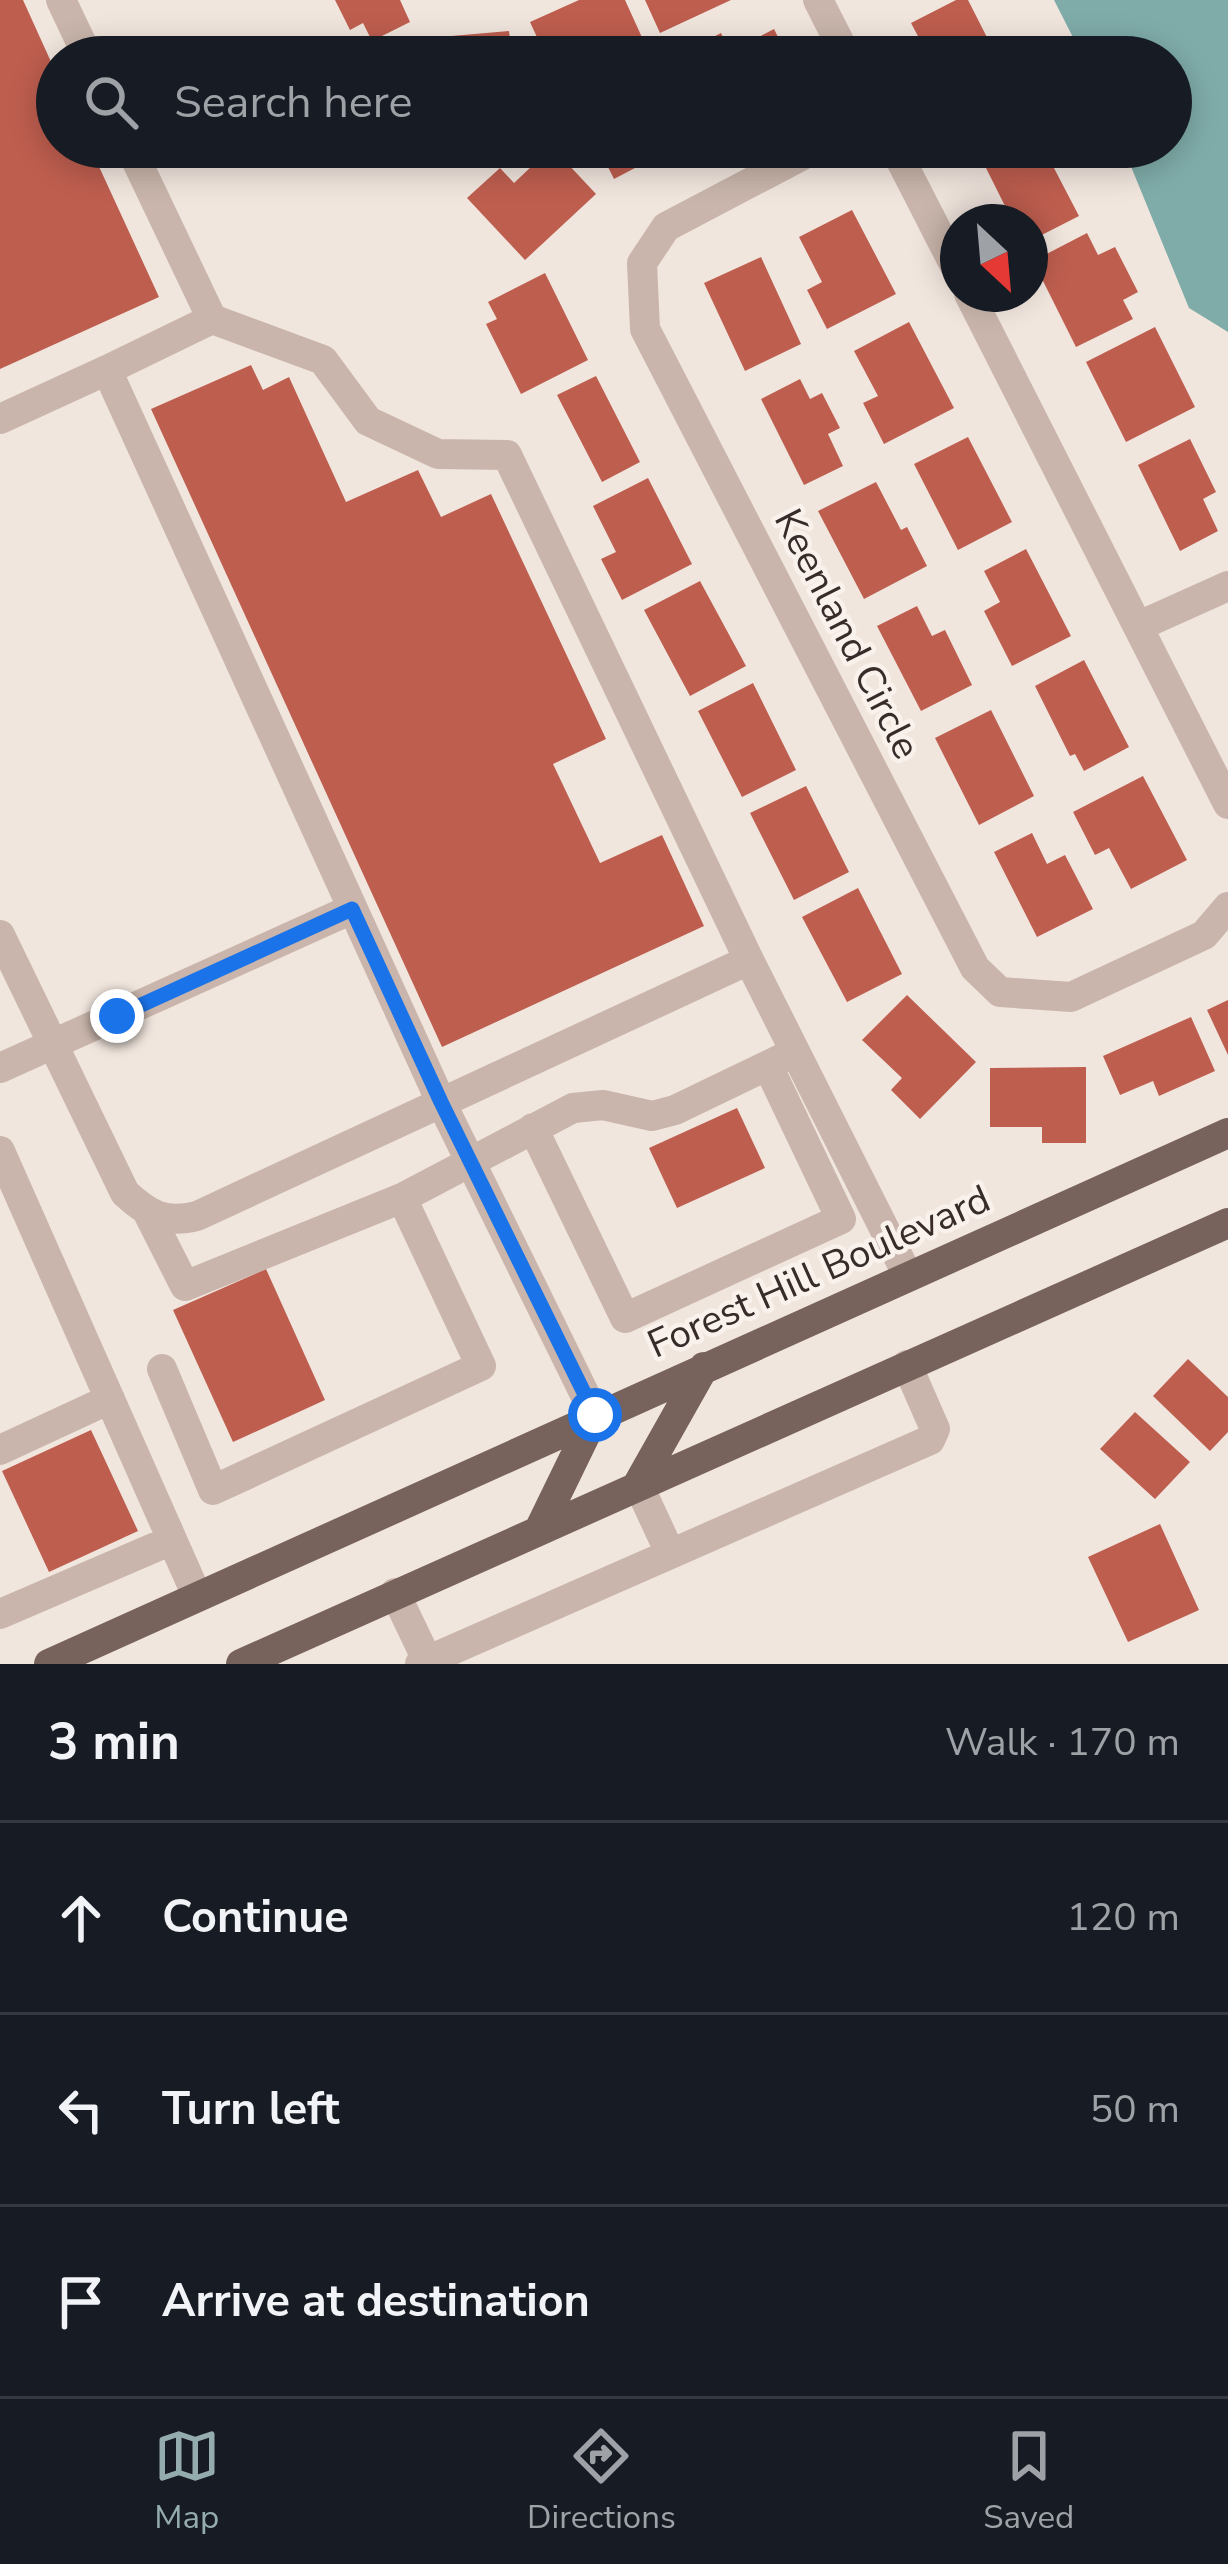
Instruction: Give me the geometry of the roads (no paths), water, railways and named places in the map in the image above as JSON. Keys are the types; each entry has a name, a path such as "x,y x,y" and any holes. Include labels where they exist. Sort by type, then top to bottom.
{"main road":[{"name":"Forest Hill Boulevard","path":"54,1663 1228,1132"},
{"path":"241,1664 1228,1222"},
{"path":"638,1484 704,1367"},
{"path":"540,1528 595,1415"}],"street":[{"path":"61,0 78,36"},
{"path":"818,0 837,36"},
{"path":"140,168 212,319 323,360 368,421 438,454 507,455 749,960 908,1276"},
{"name":"Keenland Circle","path":"778,168 666,227 642,263 645,329 975,968 1000,992 1071,998 1204,935 1228,907"},
{"path":"905,168 940,237"},
{"path":"978,312 1228,804"},
{"path":"0,419 212,319"},
{"path":"107,370 441,1102 595,1415"},
{"path":"1139,626 1228,586"},
{"path":"0,1068 352,909"},
{"path":"0,935 125,1193 149,1215 185,1286 402,1198 573,1108 603,1106 652,1116 675,1110 796,1051"},
{"path":"149,1215 176,1221 197,1216 749,960"},
{"path":"533,1128 625,1318 841,1219 768,1066"},
{"path":"0,1151 197,1596"},
{"path":"162,1369 213,1490 481,1366 402,1198"},
{"path":"395,1594 426,1663 930,1439 935,1429 908,1365"},
{"path":"0,1450 110,1399"},
{"path":"638,1484 670,1553"},
{"path":"13,1608 172,1540"}],"water":[{"path":"1054,0 1228,0 1228,332 1189,308 1132,168 1192,168 1192,36 1072,36"}]}
